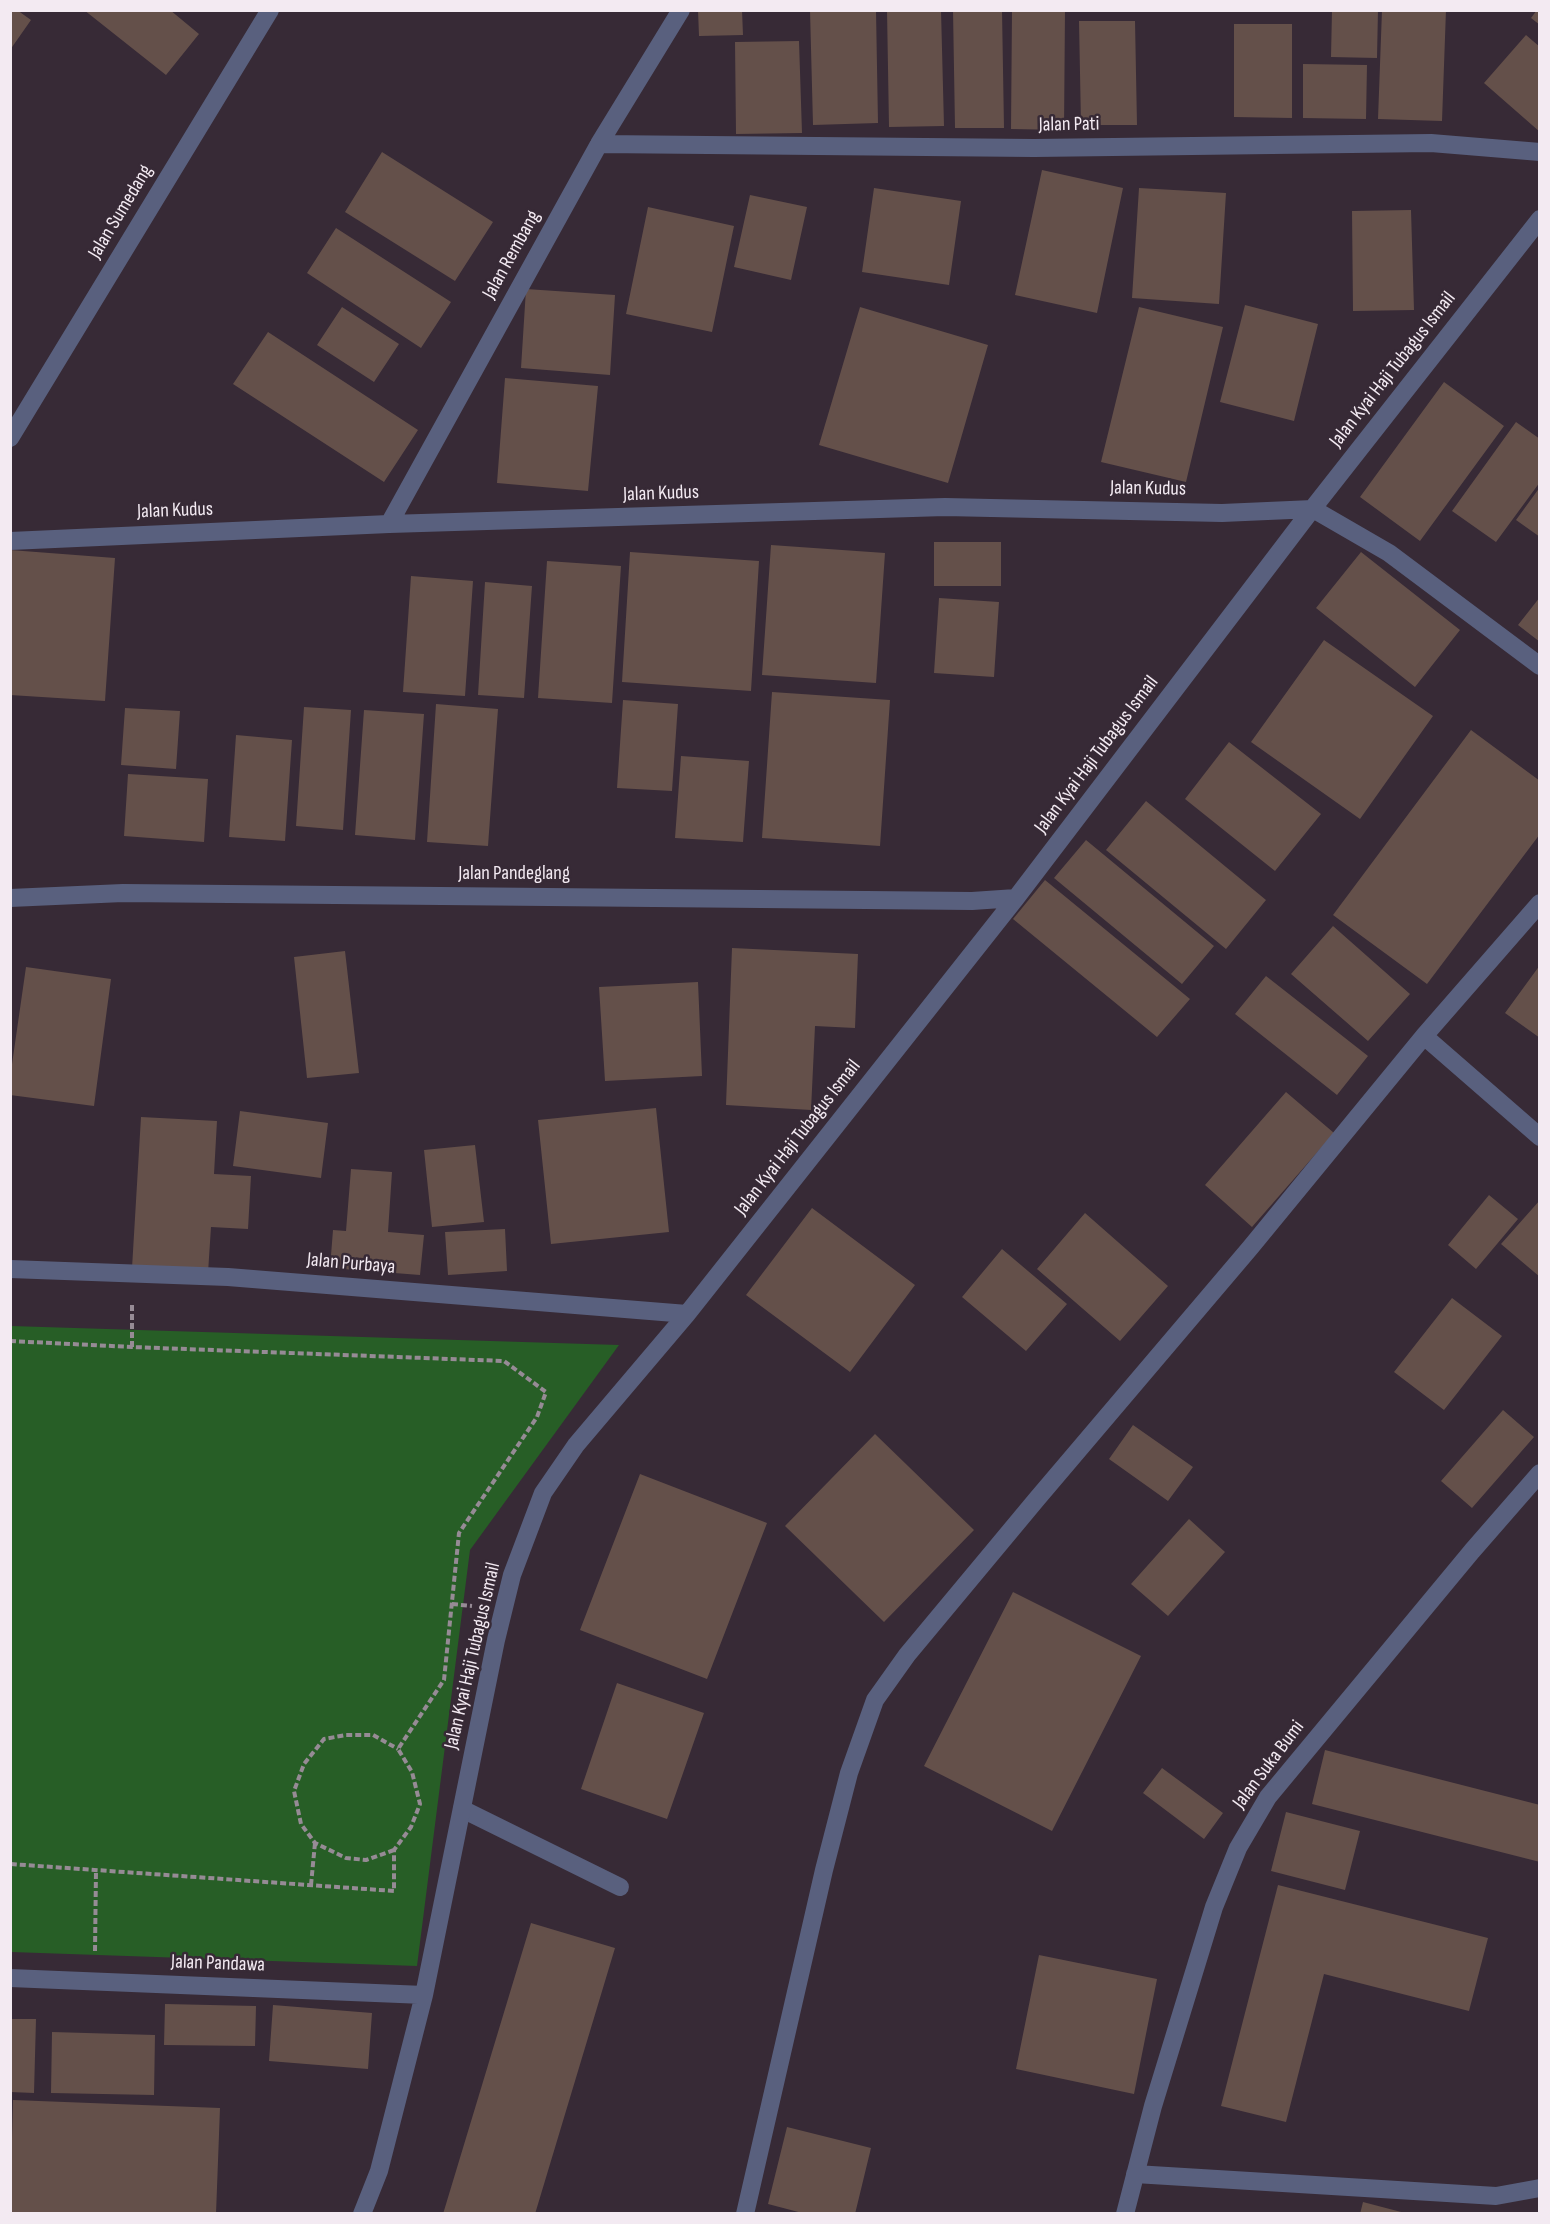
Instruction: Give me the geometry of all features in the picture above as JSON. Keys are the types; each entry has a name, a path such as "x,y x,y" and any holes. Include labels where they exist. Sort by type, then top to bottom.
{"street":[{"name":"Jalan Sumedang","path":"10,438 270,10"},
{"name":"Jalan Rembang","path":"388,524 599,144 681,10"},
{"name":"Jalan Pati","path":"599,144 1034,148 1431,143 1539,152"},
{"name":"Jalan Kyai Haji Tubagus Ismail","path":"362,2214 379,2171 424,1995 496,1640 512,1575 543,1493 576,1445 687,1314 1016,898 1539,219"},
{"name":"Jalan Kudus","path":"10,541 388,524 945,507 1222,513 1314,509"},
{"path":"1314,509 1389,553 1539,666"},
{"name":"Jalan Pandeglang","path":"10,898 123,893 960,901 1016,898"},
{"path":"745,2214 824,1870 849,1773 875,1700 922,1637 1250,1248 1424,1036 1539,903"},
{"path":"1424,1036 1539,1137"},
{"name":"Jalan Purbaya","path":"10,1269 228,1277 687,1314"},
{"name":"Jalan Suka Bumi","path":"1125,2214 1153,2106 1214,1907 1238,1848 1268,1797 1539,1473"},
{"path":"462,1809 620,1887"},
{"name":"Jalan Pandawa","path":"10,1978 424,1995"},
{"path":"1135,2174 1494,2205 1539,2188"}],"path":[{"path":"132,1274 132,1347"},
{"path":"10,1341 504,1361 546,1392 537,1417 459,1533 444,1680 398,1749"},
{"path":"10,1864 394,1891 394,1851 411,1827 420,1804 412,1772 398,1749 374,1735 346,1735 324,1739 304,1764 294,1791 301,1824 315,1843 346,1858 366,1860 394,1851"},
{"path":"311,1885 315,1843"},
{"path":"94,1981 96,1870"}],"green space":[{"path":"11,1326 619,1345 470,1550 417,1966 11,1952"}],"building":[{"path":"10,10 17,10 31,20 10,50"},
{"path":"84,10 170,10 199,34 166,75"},
{"path":"698,10 742,10 743,35 699,36"},
{"path":"810,10 876,10 878,123 813,125"},
{"path":"887,10 941,10 944,126 889,127"},
{"path":"953,10 1002,10 1004,128 955,128"},
{"path":"1012,10 1065,10 1064,130 1011,129"},
{"path":"1332,10 1378,10 1377,58 1331,57"},
{"path":"1382,10 1446,10 1442,121 1378,119"},
{"path":"1537,10 1540,10 1540,25 1531,18"},
{"path":"1079,21 1135,21 1137,125 1081,125"},
{"path":"1234,24 1292,24 1292,118 1234,117"},
{"path":"1526,35 1540,47 1540,132 1484,83"},
{"path":"799,41 802,133 736,134 735,42"},
{"path":"1303,64 1367,65 1366,119 1303,118"},
{"path":"382,152 493,222 455,281 345,212"},
{"path":"1042,170 1123,188 1097,313 1015,295"},
{"path":"874,188 961,201 949,285 862,272"},
{"path":"1139,188 1226,193 1219,304 1132,298"},
{"path":"750,195 807,207 791,280 734,267"},
{"path":"648,207 734,226 712,332 626,314"},
{"path":"1411,210 1414,310 1353,311 1352,211"},
{"path":"336,228 451,302 421,348 307,273"},
{"path":"526,289 615,295 610,375 521,368"},
{"path":"1245,305 1318,324 1294,421 1220,402"},
{"path":"342,307 399,344 374,382 317,345"},
{"path":"860,307 988,345 948,483 819,445"},
{"path":"1139,307 1223,327 1186,482 1101,462"},
{"path":"268,332 418,430 384,482 233,384"},
{"path":"505,378 598,386 588,491 497,483"},
{"path":"1444,382 1504,426 1420,541 1360,497"},
{"path":"1516,422 1540,439 1540,482 1496,542 1452,511"},
{"path":"1540,487 1540,537 1516,520"},
{"path":"934,542 1001,542 1001,586 934,586"},
{"path":"771,545 885,553 876,683 762,675"},
{"path":"10,550 115,558 105,701 10,695"},
{"path":"630,552 759,561 751,691 622,682"},
{"path":"1361,552 1460,630 1415,687 1316,608"},
{"path":"547,561 621,566 612,703 538,698"},
{"path":"411,576 473,581 465,696 403,692"},
{"path":"485,582 532,586 524,698 478,695"},
{"path":"1540,597 1540,642 1518,625"},
{"path":"939,598 999,602 994,677 934,673"},
{"path":"1324,640 1433,716 1360,819 1251,742"},
{"path":"772,692 890,700 880,846 762,838"},
{"path":"623,700 678,704 672,791 617,788"},
{"path":"436,704 498,709 488,846 427,842"},
{"path":"304,707 351,710 343,830 296,826"},
{"path":"125,708 180,711 176,769 121,765"},
{"path":"364,710 424,714 415,840 355,835"},
{"path":"1471,730 1540,781 1540,834 1427,984 1333,915"},
{"path":"236,735 292,740 285,841 229,837"},
{"path":"1229,742 1321,814 1275,871 1185,799"},
{"path":"681,756 749,761 743,842 675,838"},
{"path":"128,774 208,779 204,842 124,836"},
{"path":"1146,801 1266,900 1226,949 1106,850"},
{"path":"1086,840 1214,946 1182,984 1054,878"},
{"path":"1045,880 1190,999 1157,1037 1013,919"},
{"path":"1333,926 1410,994 1368,1041 1291,974"},
{"path":"732,948 858,954 855,1028 815,1026 811,1110 726,1105"},
{"path":"345,951 359,1073 307,1078 294,957"},
{"path":"1540,965 1540,1038 1505,1013"},
{"path":"26,967 111,979 94,1106 10,1095 10,1078"},
{"path":"1266,976 1368,1056 1337,1095 1235,1014"},
{"path":"698,982 702,1076 605,1081 599,987"},
{"path":"1286,1092 1334,1133 1252,1227 1205,1185"},
{"path":"656,1108 669,1232 551,1244 538,1120"},
{"path":"240,1111 328,1123 321,1178 233,1166"},
{"path":"141,1117 217,1121 214,1174 251,1176 248,1229 211,1227 208,1273 132,1268"},
{"path":"475,1145 484,1222 432,1227 424,1150"},
{"path":"351,1169 392,1172 388,1232 424,1235 420,1275 330,1268 333,1230 346,1231"},
{"path":"1489,1195 1518,1219 1476,1269 1448,1245"},
{"path":"1540,1200 1540,1277 1501,1244"},
{"path":"812,1208 915,1285 850,1372 746,1295"},
{"path":"1085,1213 1168,1286 1120,1341 1037,1269"},
{"path":"505,1229 507,1271 448,1275 445,1232"},
{"path":"1002,1249 1067,1304 1026,1351 962,1297"},
{"path":"1452,1298 1502,1336 1444,1410 1394,1372"},
{"path":"1503,1410 1534,1437 1472,1508 1441,1481"},
{"path":"1133,1425 1193,1467 1168,1501 1109,1459"},
{"path":"875,1434 974,1530 884,1622 785,1526"},
{"path":"640,1474 767,1523 707,1679 580,1630"},
{"path":"1189,1519 1225,1552 1168,1616 1131,1584"},
{"path":"1013,1592 1141,1656 1052,1831 924,1766"},
{"path":"617,1683 704,1713 667,1819 581,1789"},
{"path":"1325,1750 1540,1805 1540,1862 1312,1804"},
{"path":"1162,1768 1223,1813 1204,1839 1143,1793"},
{"path":"1286,1812 1360,1831 1345,1890 1271,1871"},
{"path":"1278,1885 1488,1938 1469,2011 1324,1974 1286,2122 1221,2106"},
{"path":"531,1923 615,1948 535,2214 443,2214"},
{"path":"1039,1955 1157,1979 1134,2094 1016,2069"},
{"path":"165,2004 256,2006 255,2046 164,2045"},
{"path":"273,2005 372,2013 368,2069 269,2061"},
{"path":"10,2019 36,2019 34,2093 10,2092"},
{"path":"52,2032 155,2035 154,2095 51,2093"},
{"path":"13,2100 220,2108 216,2214 10,2214"},
{"path":"787,2127 871,2148 855,2214 806,2214 768,2204"},
{"path":"1363,2202 1405,2213 1405,2214 1360,2214"}]}
